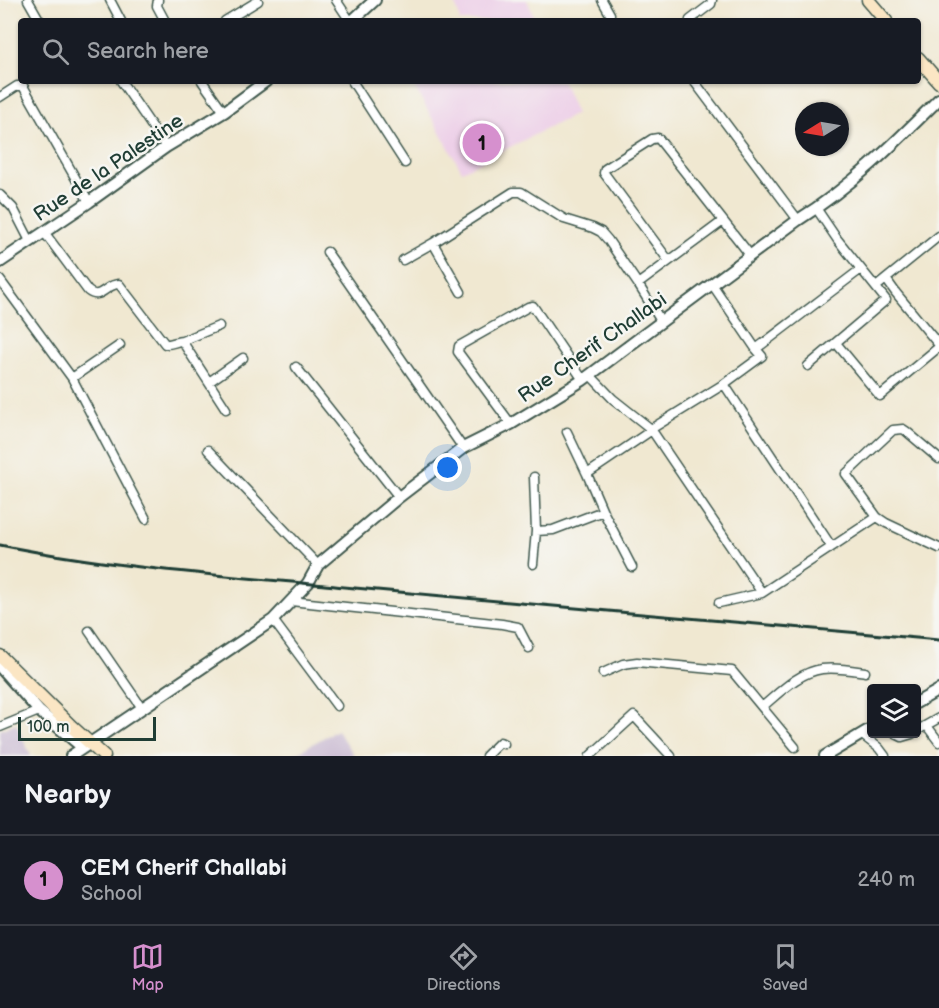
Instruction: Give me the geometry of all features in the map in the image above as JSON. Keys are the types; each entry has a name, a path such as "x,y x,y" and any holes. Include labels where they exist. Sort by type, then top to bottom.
{"main road":[{"path":"868,0 883,18"},
{"path":"921,61 939,82"},
{"path":"0,656 72,727 86,746 105,756"}],"street":[{"path":"28,0 37,18"},
{"path":"110,0 119,18"},
{"path":"158,0 157,6 163,18"},
{"path":"336,0 349,18"},
{"path":"354,18 375,0"},
{"path":"602,0 610,14"},
{"path":"693,18 711,4 712,0"},
{"path":"230,18 258,1"},
{"path":"123,84 166,147"},
{"path":"204,84 224,111"},
{"name":"Rue de la Palestine","path":"0,262 166,147 263,84"},
{"path":"354,84 405,163"},
{"path":"696,84 798,220"},
{"path":"0,97 17,86 23,86 89,202"},
{"name":"Rue Cherif Challabi","path":"71,756 273,620 308,583 318,565 399,497 463,448 511,424 615,358 877,160 939,99"},
{"path":"669,261 605,176 605,169 652,139 658,138 750,255"},
{"path":"403,260 513,192 521,192 564,219 601,232 661,321"},
{"path":"0,195 13,208 30,241"},
{"path":"808,366 886,300 816,208"},
{"path":"638,284 723,221"},
{"path":"44,232 88,291 97,295 114,284 119,284 165,344 182,341 219,326"},
{"path":"876,287 939,237"},
{"path":"433,243 461,292"},
{"path":"327,252 463,448"},
{"path":"756,349 861,269"},
{"path":"836,342 880,396 939,346 886,279"},
{"path":"0,280 72,378 146,519"},
{"path":"587,474 651,429 724,384 762,356 712,284"},
{"path":"511,424 458,352 458,348 532,306 587,377 651,429 762,593"},
{"path":"182,341 226,409"},
{"path":"72,378 120,345"},
{"path":"208,382 243,358"},
{"path":"296,367 399,497"},
{"path":"724,384 831,546"},
{"path":"939,459 903,429 893,430 846,474 877,517 939,549"},
{"path":"567,432 603,511 632,567"},
{"path":"208,450 318,565"},
{"path":"533,564 536,531 534,477"},
{"path":"536,531 553,530 603,511"},
{"path":"719,603 762,593 877,517"},
{"path":"291,601 518,627 529,648"},
{"path":"273,620 337,706"},
{"path":"88,631 142,708"},
{"path":"603,673 623,664 637,662 732,672 795,747"},
{"path":"0,668 39,711 86,746"},
{"path":"762,707 807,674 822,669 848,669 865,672"},
{"path":"921,700 939,690"},
{"path":"0,727 39,711"},
{"path":"590,756 634,716 671,756"},
{"path":"921,729 939,718"},
{"path":"927,726 939,742"},
{"path":"825,756 867,731"},
{"path":"861,735 879,748 885,756"},
{"path":"486,756 500,742 504,744"}],"shaded area":[{"path":"454,0 527,0 535,18 460,18"},
{"path":"418,84 563,84 576,114 462,171 415,88"},
{"path":"16,723 31,756 0,756 0,730"},
{"path":"337,730 354,756 291,756"}],"railway":[{"path":"0,545 85,560 214,575 939,640"}],"place":[{"name":"CEM Cherif Challabi","path":"482,143"}]}
